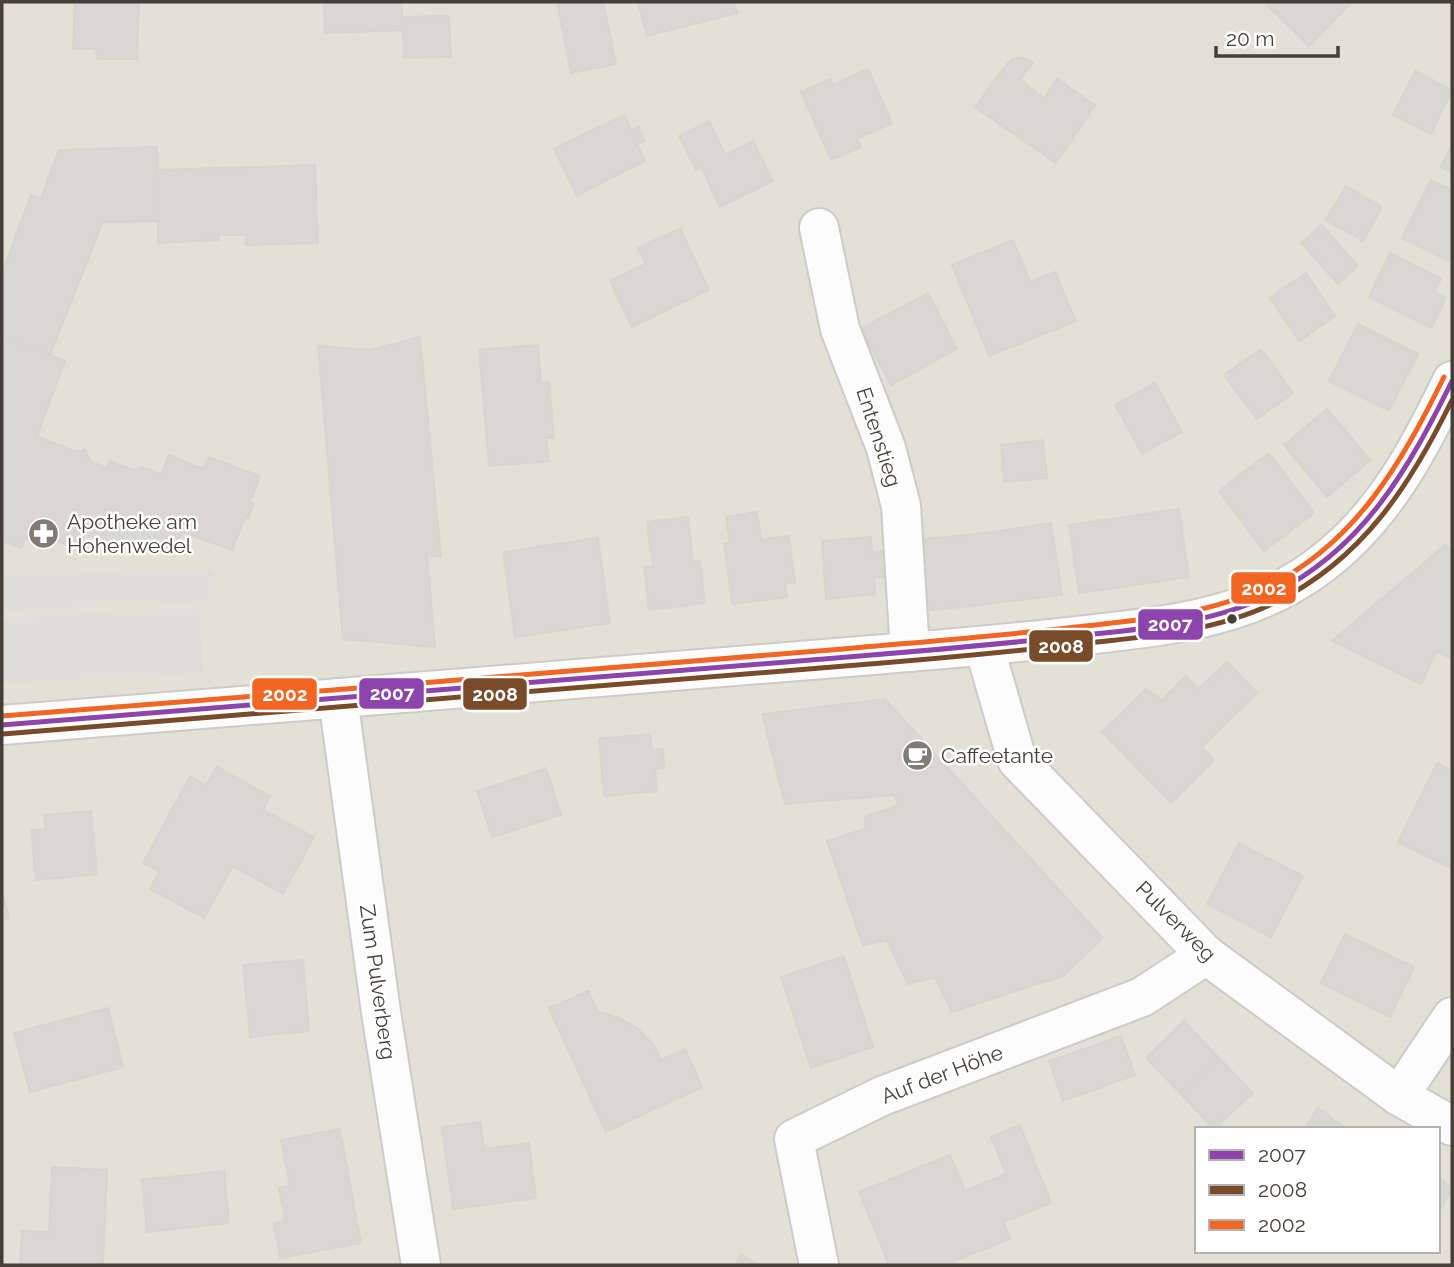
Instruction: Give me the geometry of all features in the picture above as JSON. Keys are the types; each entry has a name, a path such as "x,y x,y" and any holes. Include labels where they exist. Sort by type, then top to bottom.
{"street":[{"name":"Entenstieg","path":"819,228 840,329 886,448 901,506 910,652"},
{"path":"2,726 984,646 1152,628 1191,621 1257,600 1295,582 1331,556 1372,517 1394,487 1433,421 1452,381"},
{"name":"Pulverweg","path":"984,646 1017,760 1206,955 1399,1096 1452,1126"},
{"name":"Zum Pulverberg","path":"338,698 383,1025 421,1265"},
{"name":"Auf der Höhe","path":"818,1265 794,1139 882,1096 1142,997 1206,955"},
{"path":"1399,1096 1452,1017"}],"shaded area":[{"path":"2,2 1452,2 1452,1265 2,1265"},
{"path":"212,571 213,600 2,610 2,577"},
{"path":"199,609 203,672 2,683 2,619"}],"building":[{"path":"75,2 139,2 137,59 98,59 95,49 73,49"},
{"path":"324,2 402,2 402,30 325,33"},
{"path":"557,2 603,2 616,64 571,73"},
{"path":"638,2 734,2 737,13 647,36"},
{"path":"1264,2 1352,2 1309,46"},
{"path":"449,16 451,57 404,58 402,17"},
{"path":"1024,58 1033,63 1020,80 1044,98 1057,79 1095,105 1056,163 975,107 1012,59"},
{"path":"868,69 892,123 857,139 861,147 831,160 801,92 830,79 833,85"},
{"path":"1415,71 1452,90 1431,134 1393,115"},
{"path":"624,115 632,131 638,127 645,141 637,144 645,161 577,196 554,149"},
{"path":"709,121 725,155 753,141 773,181 720,207 701,167 696,170 679,136"},
{"path":"1452,145 1452,173 1441,167"},
{"path":"157,147 158,221 103,222 50,355 2,336 2,273 31,195 41,198 59,150"},
{"path":"315,165 318,243 246,245 246,235 218,235 219,240 158,243 157,170"},
{"path":"1431,180 1452,190 1452,255 1449,261 1402,238"},
{"path":"1346,186 1382,207 1363,241 1326,220"},
{"path":"1322,225 1358,266 1338,284 1301,243"},
{"path":"680,228 709,290 632,327 610,281 646,264 638,248"},
{"path":"1013,240 1030,282 1055,272 1076,321 989,356 952,265"},
{"path":"1390,253 1441,279 1434,292 1446,298 1431,328 1369,297"},
{"path":"1306,273 1335,316 1299,341 1270,298"},
{"path":"928,293 957,349 891,385 861,329"},
{"path":"1358,324 1418,354 1389,411 1329,381"},
{"path":"2,336 65,361 37,436 76,452 85,450 90,461 106,468 110,461 136,471 142,467 161,475 169,455 203,469 209,457 260,476 250,502 254,504 248,518 245,517 232,550 182,532 177,549 155,541 152,549 126,539 123,547 85,534 79,550 51,539 48,547 25,538 21,548 2,541"},
{"path":"420,337 441,557 427,555 435,647 343,639 318,346 370,350"},
{"path":"538,345 541,383 549,382 554,438 546,438 549,461 489,466 479,350"},
{"path":"1261,349 1293,393 1257,419 1224,375"},
{"path":"1155,383 1182,432 1142,454 1115,405"},
{"path":"1327,409 1370,460 1327,497 1284,445"},
{"path":"1043,440 1047,478 1004,482 1001,445"},
{"path":"1269,453 1314,513 1264,551 1219,491"},
{"path":"1179,509 1189,577 1079,593 1069,525"},
{"path":"757,512 761,540 789,536 795,582 785,583 787,597 732,604 724,544 730,543 726,517"},
{"path":"688,517 693,561 700,561 705,603 649,610 644,567 653,566 647,522"},
{"path":"1051,523 1062,595 926,611 918,540"},
{"path":"871,537 872,553 883,551 885,577 874,578 875,594 826,599 822,541"},
{"path":"598,538 610,623 515,637 503,552"},
{"path":"1445,545 1452,550 1452,659 1437,651 1421,684 1332,641"},
{"path":"1227,662 1257,693 1202,747 1214,760 1171,803 1102,732 1146,689 1162,700 1186,676 1198,689"},
{"path":"885,699 1103,938 1063,976 952,1012 935,977 908,984 887,940 863,945 827,841 864,829 866,816 899,805 894,795 785,804 762,714"},
{"path":"650,734 652,750 663,749 664,768 655,769 657,791 604,796 599,739"},
{"path":"1437,763 1452,771 1452,869 1398,842"},
{"path":"217,767 270,796 263,810 314,837 283,894 233,866 204,918 150,889 159,872 143,863 190,776 206,785"},
{"path":"546,768 561,815 492,837 477,791"},
{"path":"91,811 97,874 36,880 31,830 46,829 44,815"},
{"path":"1239,843 1303,876 1271,937 1207,904"},
{"path":"2,891 9,918 2,920"},
{"path":"1345,934 1414,967 1390,1017 1321,983"},
{"path":"844,956 873,1047 811,1068 781,977"},
{"path":"303,960 309,1031 250,1037 243,965"},
{"path":"588,991 598,1012 619,1018 637,1028 654,1045 661,1060 685,1049 702,1087 606,1132 549,1008"},
{"path":"108,1008 123,1067 30,1092 14,1033"},
{"path":"1184,1021 1218,1057 1180,1093 1146,1058"},
{"path":"1121,1036 1135,1075 1063,1101 1049,1061"},
{"path":"1218,1057 1253,1093 1216,1127 1212,1127 1180,1093"},
{"path":"1318,1108 1344,1127 1305,1127"},
{"path":"480,1122 484,1149 529,1143 536,1198 453,1209 442,1127"},
{"path":"1020,1125 1051,1203 1003,1222 1010,1239 945,1265 889,1265 859,1192 950,1155 965,1191 1006,1174 991,1137"},
{"path":"340,1129 361,1243 280,1258 274,1223 285,1221 279,1188 290,1186 281,1140"},
{"path":"52,1167 107,1170 103,1265 20,1265 22,1231 49,1232"},
{"path":"224,1171 229,1223 147,1232 142,1180"},
{"path":"1440,1179 1452,1187 1440,1210"},
{"path":"741,1255 759,1265 736,1265"}],"transit line":[{"name":"2002","path":"2,716 930,641 1124,622 1197,610 1266,587 1297,569 1350,525 1393,470 1444,377"},
{"name":"2007","path":"2,725 933,650 1177,624 1227,612 1274,593 1306,575 1334,553 1359,529 1401,474 1452,381"},
{"name":"2008","path":"3,734 932,659 1129,639 1204,627 1276,602 1334,564 1359,541 1401,489 1452,400"}],"place":[{"name":"Apotheke am Hohenwedel","path":"44,533"},
{"name":"Caffeetante","path":"918,755"}]}
